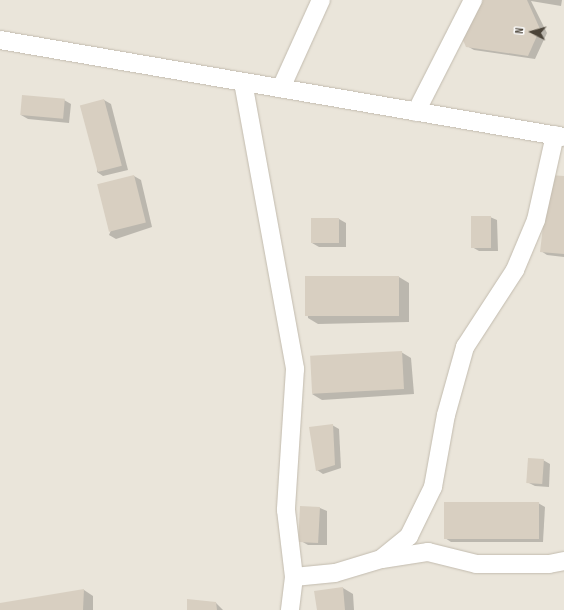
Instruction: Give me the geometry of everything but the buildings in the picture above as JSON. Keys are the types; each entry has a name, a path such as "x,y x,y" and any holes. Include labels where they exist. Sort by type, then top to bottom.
{"street":[{"path":"281,88 321,0"},
{"path":"416,112 473,0"},
{"path":"0,40 560,136 536,220 515,270 465,347 446,415 433,487 409,536 381,559"},
{"path":"243,82 295,369 286,510 294,577 290,610"},
{"path":"294,577 335,574 381,559 428,552 476,564 550,564 564,561"}],"shaded area":[{"path":"0,0 564,0 564,610 0,610"}]}
